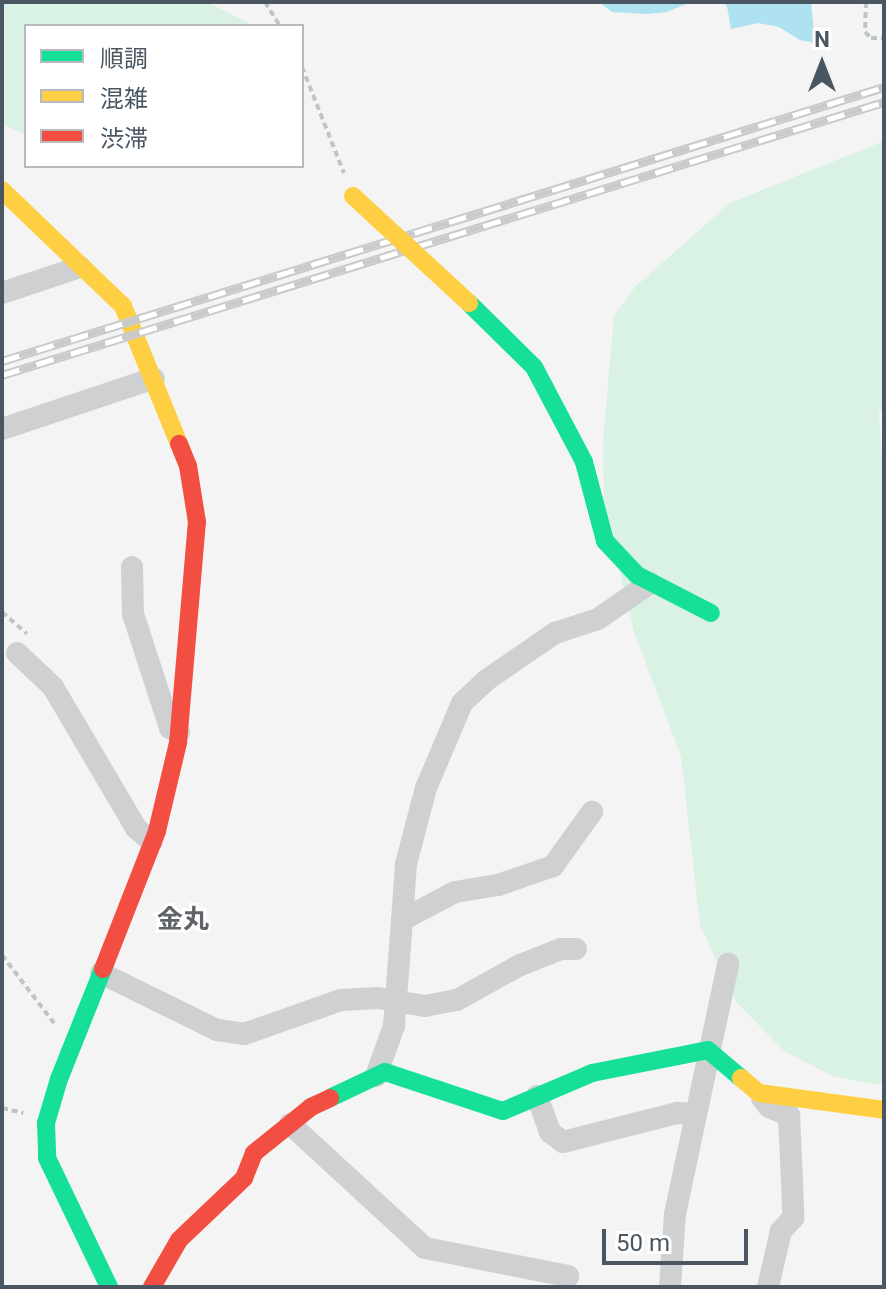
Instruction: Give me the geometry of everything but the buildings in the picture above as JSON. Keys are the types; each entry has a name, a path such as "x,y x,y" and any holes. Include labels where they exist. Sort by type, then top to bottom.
{"street":[{"path":"2,190 123,306 188,466 197,522 179,732 168,791 152,842 72,1046 46,1123 47,1158 109,1287"},
{"path":"353,196 534,367 584,462 605,541 637,575 711,613"},
{"path":"2,293 80,267"},
{"path":"2,429 154,378"},
{"path":"132,567 133,614 170,728 179,732"},
{"path":"376,1076 394,1026 406,864 426,788 462,703 488,679 555,633 598,619 650,583"},
{"path":"17,653 53,687 136,828 152,842"},
{"path":"402,920 455,892 476,886 498,885 553,866 592,812"},
{"path":"101,973 217,1030 244,1034 341,1000 395,1001 425,1006 457,1000 518,966 561,949 576,949"},
{"path":"670,1287 675,1214 728,964"},
{"path":"708,1050 759,1093 769,1107 789,1115 793,1218 781,1231 768,1287"},
{"path":"152,1287 179,1240 244,1178 254,1153 311,1107 385,1072 503,1111 592,1073 708,1050"},
{"path":"759,1093 884,1110"},
{"path":"537,1096 550,1132 563,1142 677,1113 695,1114"},
{"path":"290,1124 425,1248 568,1276"}],"path":[{"path":"265,2 279,24"},
{"path":"866,2 865,32 871,38 884,38"},
{"path":"304,72 353,196"},
{"path":"2,955 72,1046"}],"green space":[{"path":"2,2 207,2 250,24 24,24 24,135 2,123"},
{"path":"884,141 884,407 879,412 884,489 884,1081 876,1085 833,1076 784,1051 736,1002 700,925 681,756 634,632 604,504 603,442 614,315 635,287 730,203"}],"water":[{"path":"599,2 691,2 667,12 646,14 612,12"},
{"path":"722,2 811,2 815,43 800,40 779,27 758,23 731,29 727,6"}],"railway":[{"path":"2,361 884,87"},
{"path":"2,375 884,102"}],"traffic: fast":[{"path":"469,303 534,367 584,462 605,541 637,575 711,613"},
{"path":"103,969 59,1079 46,1123 47,1158 109,1287"},
{"path":"330,1098 385,1072 503,1111 592,1073 708,1050 741,1078"}],"traffic: slow":[{"path":"2,190 123,306 179,444"},
{"path":"353,196 469,303"},
{"path":"741,1078 759,1093 884,1110"}],"traffic: jam":[{"path":"103,969 157,831 178,743 197,522 188,466 179,444"},
{"path":"152,1287 179,1240 244,1178 254,1153 311,1107 330,1098"}],"district":[{"name":"金丸","path":"183,920"}]}
